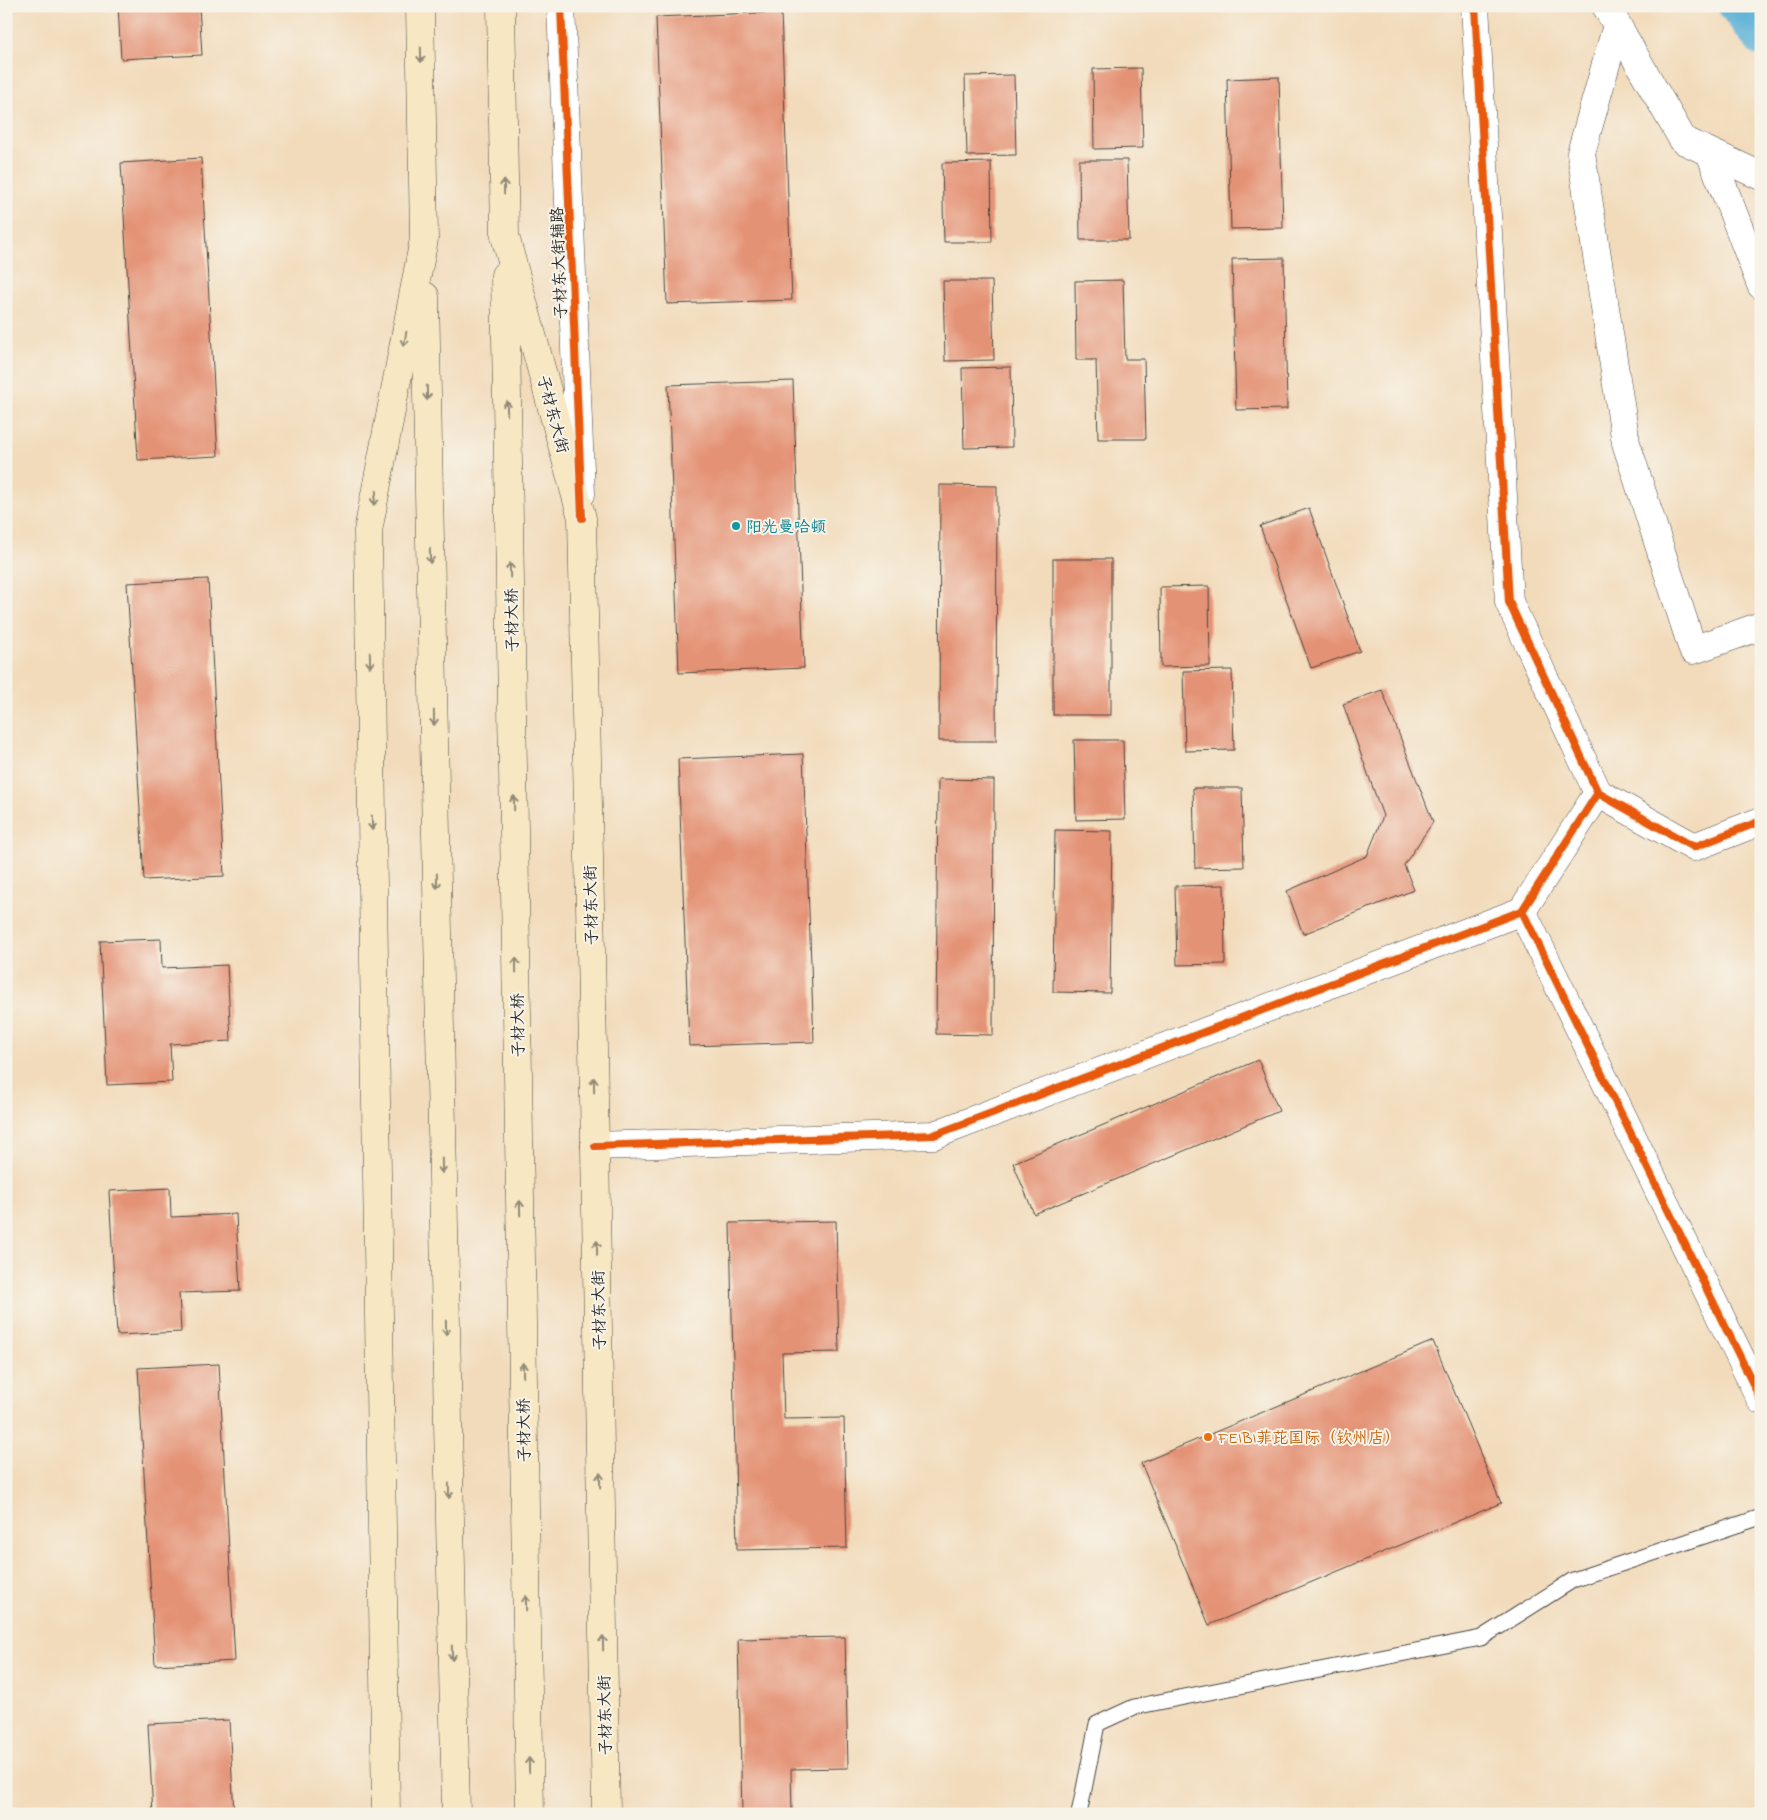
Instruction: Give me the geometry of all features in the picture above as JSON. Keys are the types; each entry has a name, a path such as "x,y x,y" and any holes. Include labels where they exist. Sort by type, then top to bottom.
{"main road":[{"path":"420,6 456,1814"},
{"name":"子材东大街","path":"501,6 505,236 582,518 606,1814"},
{"name":"子材大桥","path":"505,236 530,1814"},
{"path":"386,1814 368,531 424,239"}],"street":[{"name":"子材东大街辅路","path":"561,6 582,518"},
{"path":"1475,6 1509,602 1598,793 1694,847 1761,820"},
{"path":"1612,16 1683,140 1761,176"},
{"path":"1612,16 1581,153 1626,443 1693,650 1761,626"},
{"path":"1710,153 1761,284"},
{"path":"595,1146 934,1135 1522,911 1598,793"},
{"path":"1522,911 1761,1400"}],"lane":[{"path":"1079,1814 1097,1724 1134,1707 1481,1638 1573,1580 1761,1517"}],"building":[{"path":"118,6 199,6 202,55 121,59"},
{"path":"781,12 792,300 667,304 656,17"},
{"path":"1141,68 1143,148 1094,149 1093,69"},
{"path":"1014,75 1016,155 967,156 965,76"},
{"path":"1279,77 1283,228 1231,229 1227,79"},
{"path":"201,158 218,456 138,460 121,163"},
{"path":"1079,160 1127,160 1129,240 1080,240"},
{"path":"991,162 992,242 944,242 942,163"},
{"path":"1284,258 1287,409 1236,410 1232,259"},
{"path":"1123,280 1125,359 1144,359 1146,439 1098,439 1096,360 1076,360 1075,281"},
{"path":"943,281 992,281 994,360 945,361"},
{"path":"1011,367 1012,447 964,448 962,368"},
{"name":"阳光曼哈顿","path":"793,381 804,668 679,673 668,385"},
{"path":"940,485 997,486 996,741 939,741"},
{"path":"1309,508 1360,651 1311,668 1260,526"},
{"path":"1053,559 1111,559 1111,715 1053,715"},
{"path":"208,579 224,876 144,880 127,583"},
{"path":"1209,586 1210,666 1161,667 1160,587"},
{"path":"1232,670 1234,750 1185,751 1183,671"},
{"path":"1382,690 1433,822 1404,865 1414,890 1303,934 1287,891 1367,856 1383,816 1343,704"},
{"path":"1074,740 1123,740 1125,819 1076,820"},
{"path":"803,754 814,1042 689,1046 678,759"},
{"path":"938,779 994,780 993,1035 936,1034"},
{"path":"1193,788 1242,788 1244,867 1195,868"},
{"path":"1055,830 1112,831 1110,993 1053,992"},
{"path":"1224,885 1225,964 1177,965 1175,886"},
{"path":"161,939 162,968 227,965 231,1041 170,1044 172,1082 107,1085 100,941"},
{"path":"1258,1060 1279,1111 1034,1214 1013,1163"},
{"path":"170,1188 171,1217 236,1214 240,1291 179,1293 181,1332 117,1335 109,1191"},
{"path":"836,1221 839,1352 782,1353 784,1419 844,1418 847,1548 737,1550 730,1223"},
{"path":"1433,1341 1501,1503 1209,1625 1141,1463"},
{"path":"219,1364 235,1661 155,1665 138,1368"},
{"path":"845,1637 848,1768 791,1769 792,1814 742,1814 738,1639"},
{"path":"229,1720 234,1814 153,1814 148,1724"}],"waterway":[{"path":"1736,6 1761,38"}],"cycle path":[{"path":"561,6 582,518"},
{"path":"1475,6 1509,602 1598,793"},
{"path":"595,1146 934,1135 1522,911 1598,793 1694,847 1761,821"},
{"path":"1522,911 1761,1400"}],"place":[{"name":"阳光曼哈顿","path":"736,526"},
{"name":"FEIBI菲芘国际（钦州店）","path":"1208,1437"}]}
